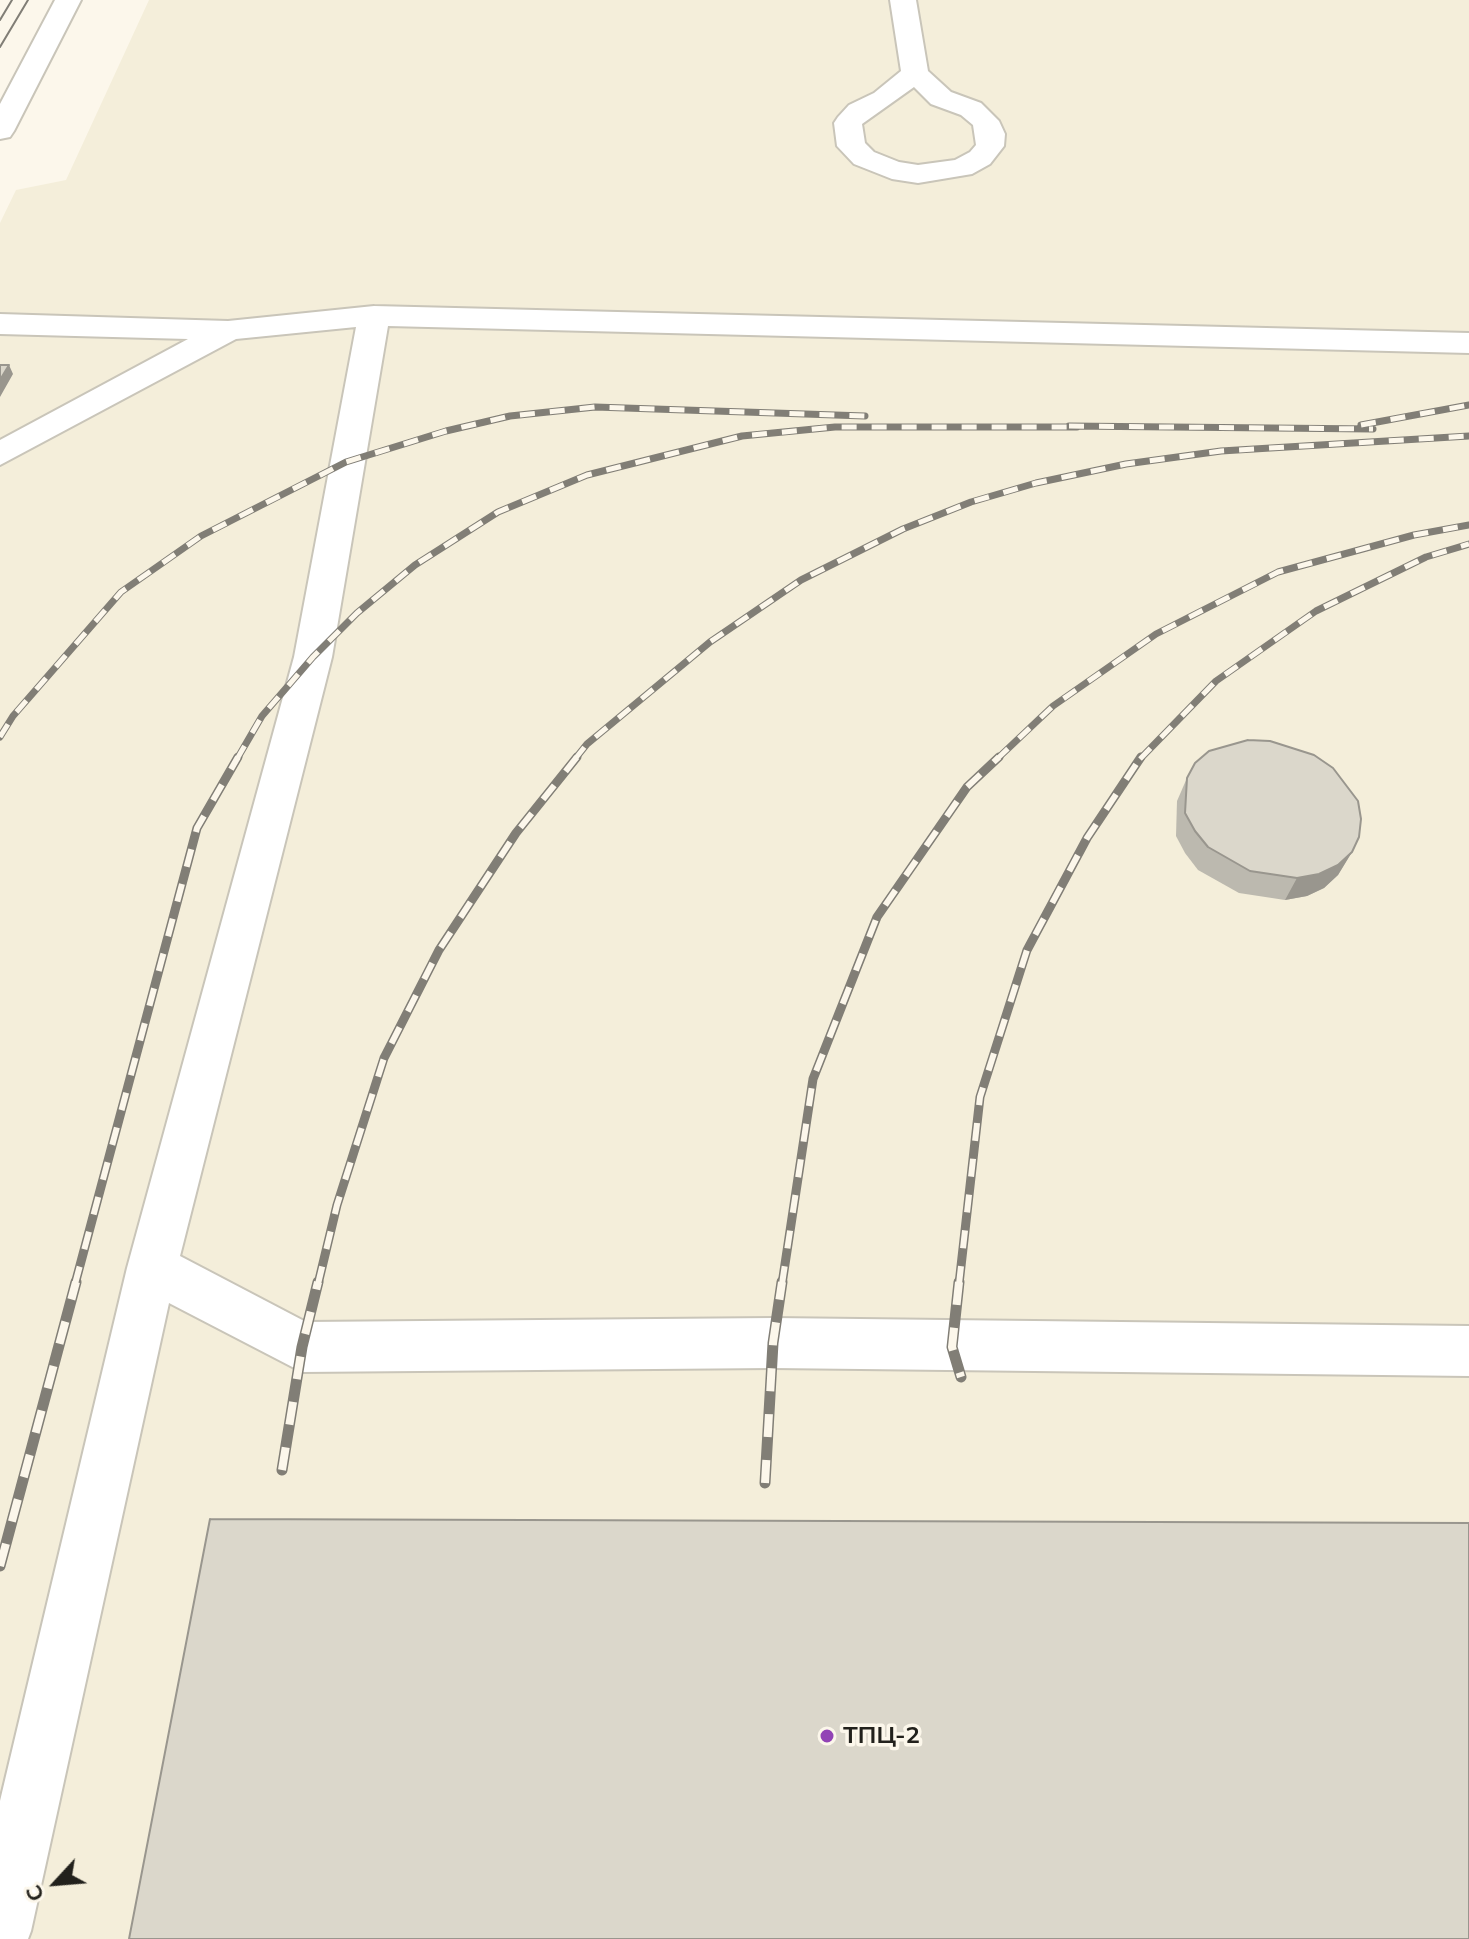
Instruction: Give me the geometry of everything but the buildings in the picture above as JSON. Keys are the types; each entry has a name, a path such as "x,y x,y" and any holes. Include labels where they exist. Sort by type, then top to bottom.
{"street":[{"path":"0,131 68,0"},
{"path":"903,0 915,73 941,98 971,109 985,121 991,134 990,146 980,158 962,168 918,174 892,170 864,158 851,146 848,123 859,111 884,99 915,73"},
{"path":"0,1931 152,1268 313,657 374,316"},
{"path":"0,324 229,330 374,316 1469,343"},
{"path":"0,454 229,330"},
{"path":"152,1268 302,1347 773,1343 1469,1351"}],"shaded area":[{"path":"149,0 1469,0 1469,1939 0,1939 0,223 16,190 66,180"}],"tram line":[{"path":"0,20 12,0"},
{"path":"0,47 28,0"}],"railway":[{"path":"1361,425 1469,405"},
{"path":"0,737 13,716 121,592 201,536 346,462 446,431 510,416 595,407 865,416"},
{"path":"1069,426 1373,429"},
{"path":"237,759 262,716 313,657 357,613 415,565 498,512 587,475 742,436 835,427 1077,427"},
{"path":"575,759 587,744 710,642 801,580 903,529 971,502 1036,483 1126,464 1221,451 1469,436"},
{"path":"997,759 1053,706 1156,634 1278,572 1414,535 1469,525"},
{"path":"1140,759 1216,681 1316,611 1426,557 1469,544"},
{"path":"75,1284 197,828 238,757"},
{"path":"318,1284 337,1205 384,1058 439,950 516,833 577,757"},
{"path":"782,1284 813,1079 877,917 967,787 999,757"},
{"path":"959,1284 980,1097 1027,950 1087,838 1141,757"},
{"path":"0,1566 76,1282"},
{"path":"282,1470 302,1347 318,1282"},
{"path":"765,1483 773,1343 782,1282"},
{"path":"959,1282 952,1347 961,1377"}],"place":[{"name":"ТПЦ-2","path":"827,1736"}]}
